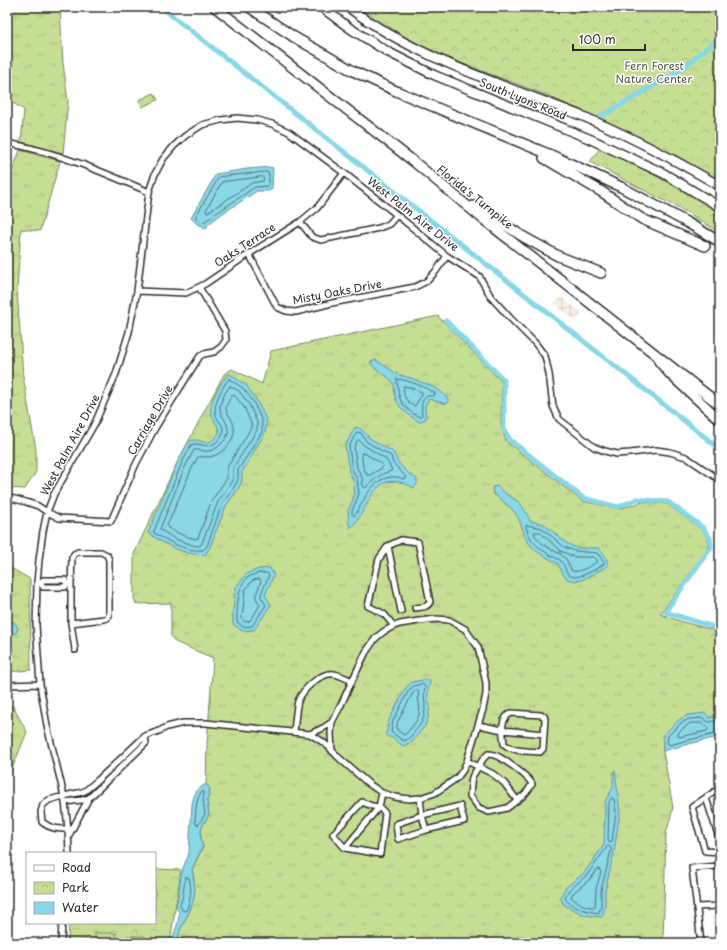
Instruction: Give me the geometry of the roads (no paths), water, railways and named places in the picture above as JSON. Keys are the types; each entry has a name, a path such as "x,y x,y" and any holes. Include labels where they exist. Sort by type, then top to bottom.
{"highway":[{"name":"Florida's Turnpike","path":"215,7 367,125 483,219 720,405"},
{"path":"249,7 294,37 353,71 396,91 558,158 621,186 720,242"},
{"path":"528,146 538,154 589,184 642,219 704,246"},
{"path":"456,196 558,256 601,273"},
{"path":"651,351 670,375 720,420"}],"main road":[{"name":"South Lyons Road","path":"321,7 394,56 434,75 596,142 663,174 720,207"},
{"name":"South Lyons Road","path":"348,7 365,20 439,60 620,132 670,157 720,186"}],"street":[{"name":"West Palm Aire Drive","path":"70,852 64,799 47,726 40,684 36,625 39,560 47,512 54,494 95,423 116,374 129,332 138,291 149,192 155,174 163,159 174,146 185,136 202,125 237,118 257,120 272,124 289,132 344,173 446,256 479,276 491,297 510,319 535,343 545,356 553,406 559,419 594,447 617,454 656,450 670,452 686,457 720,480"},
{"path":"7,144 42,151 78,163 104,172 149,192"},
{"name":"Oaks Terrace","path":"138,291 186,293 205,284 300,222 317,208 344,173"},
{"path":"300,222 312,237 321,240 379,228 389,224 397,215"},
{"name":"Misty Oaks Drive","path":"249,254 277,306 286,312 296,312 332,303 415,287 427,281 446,256"},
{"name":"Carriage Drive","path":"47,512 59,518 111,521 136,464 200,356 214,352 221,347 226,340 225,331 199,287"},
{"path":"7,498 38,506 47,512"},
{"path":"394,626 384,614 368,606 379,559 388,546 401,540 418,542 430,602 426,607 415,608"},
{"path":"388,546 401,611"},
{"path":"71,623 104,619 109,615 109,560 107,555 101,552 78,552 74,554 72,558 69,584 71,623 75,650"},
{"path":"39,583 43,586 65,587 69,584"},
{"path":"64,799 85,791 145,736 183,723 206,723 310,734 329,747 332,751 338,757 348,766 382,793 396,798 409,799 420,798 435,793 449,785 457,778 468,761 486,694 486,682 478,647 466,629 449,620 437,619 400,624 394,626 376,638 366,652 332,722 332,751"},
{"path":"294,732 298,701 305,690 319,677 335,674 352,681"},
{"path":"7,685 40,684"},
{"path":"511,713 544,716 542,751 517,750 507,747 504,744 503,730 504,719 511,713"},
{"path":"310,734 332,722"},
{"path":"478,725 503,730 544,734"},
{"path":"69,836 89,798 146,743 145,736"},
{"path":"488,754 496,755 529,779 532,784 530,789 524,796 517,800 507,808 489,812 479,808 470,796 470,784 472,778 483,759 488,754"},
{"path":"468,761 493,774 504,783 517,800"},
{"path":"720,788 692,807 705,851 720,852"},
{"path":"345,848 378,807 382,793"},
{"path":"68,829 56,829 42,822 41,812 43,804 49,800 82,800 89,798"},
{"path":"420,798 426,830"},
{"path":"706,798 720,841"},
{"path":"362,802 378,807 384,813 380,854 345,848 333,834 362,802"},
{"path":"460,806 464,822 426,830 398,839 396,824 422,815 460,806"},
{"path":"701,943 692,868 720,866"},
{"path":"697,906 720,906"},
{"path":"62,924 62,943"}],"water":[{"path":"271,167 273,168 272,189 269,191 257,191 223,213 207,225 207,228 197,224 191,218 216,174"},
{"path":"376,360 399,375 436,388 446,396 449,402 446,404 429,399 425,406 426,419 419,422 404,411 398,403 392,382 374,368 370,362"},
{"path":"228,373 246,385 256,399 267,421 265,433 242,472 242,481 226,506 210,547 205,555 197,555 182,551 161,542 148,533 177,463 189,441 195,440 209,442 219,433 211,413 211,408 213,398"},
{"path":"355,427 362,430 373,440 394,453 397,461 402,467 417,479 417,484 414,488 396,481 382,484 372,495 357,520 350,528 348,511 355,494 345,446"},
{"path":"498,486 521,504 530,521 544,524 566,543 577,548 598,548 605,556 608,566 582,580 576,581 567,579 558,564 536,551 527,541 518,517 512,509 493,493 492,487"},
{"path":"270,568 274,575 265,595 271,604 254,630 242,631 233,624 233,609 236,587 246,574 259,569"},
{"path":"7,619 15,623 18,628 16,633 12,634 7,632"},
{"path":"430,680 428,689 428,701 430,705 428,718 425,726 412,742 403,746 385,734 389,720 406,687 412,682"},
{"path":"706,713 709,718 720,715 720,738 718,737 663,751 663,735 679,720 688,715"},
{"path":"615,770 620,812 614,852 605,891 605,907 602,917 584,915 564,905 560,898 565,888 584,873 604,845 605,801 613,788 613,773"},
{"path":"206,784 210,789 207,800 209,815 202,826 201,831 203,846 192,869 195,888 194,898 178,938 180,941 185,943 172,943 179,916 176,906 181,877 189,853 192,804 196,792"}],"waterway":[{"path":"161,7 720,449"},
{"path":"600,117 682,69 720,37"},
{"path":"446,321 504,380 504,429 510,440 583,498 618,507 637,499 668,502 702,527 710,538 711,547 665,612 720,629"}],"park label":[{"name":"Fern Forest Nature Center","path":"654,72"}]}
